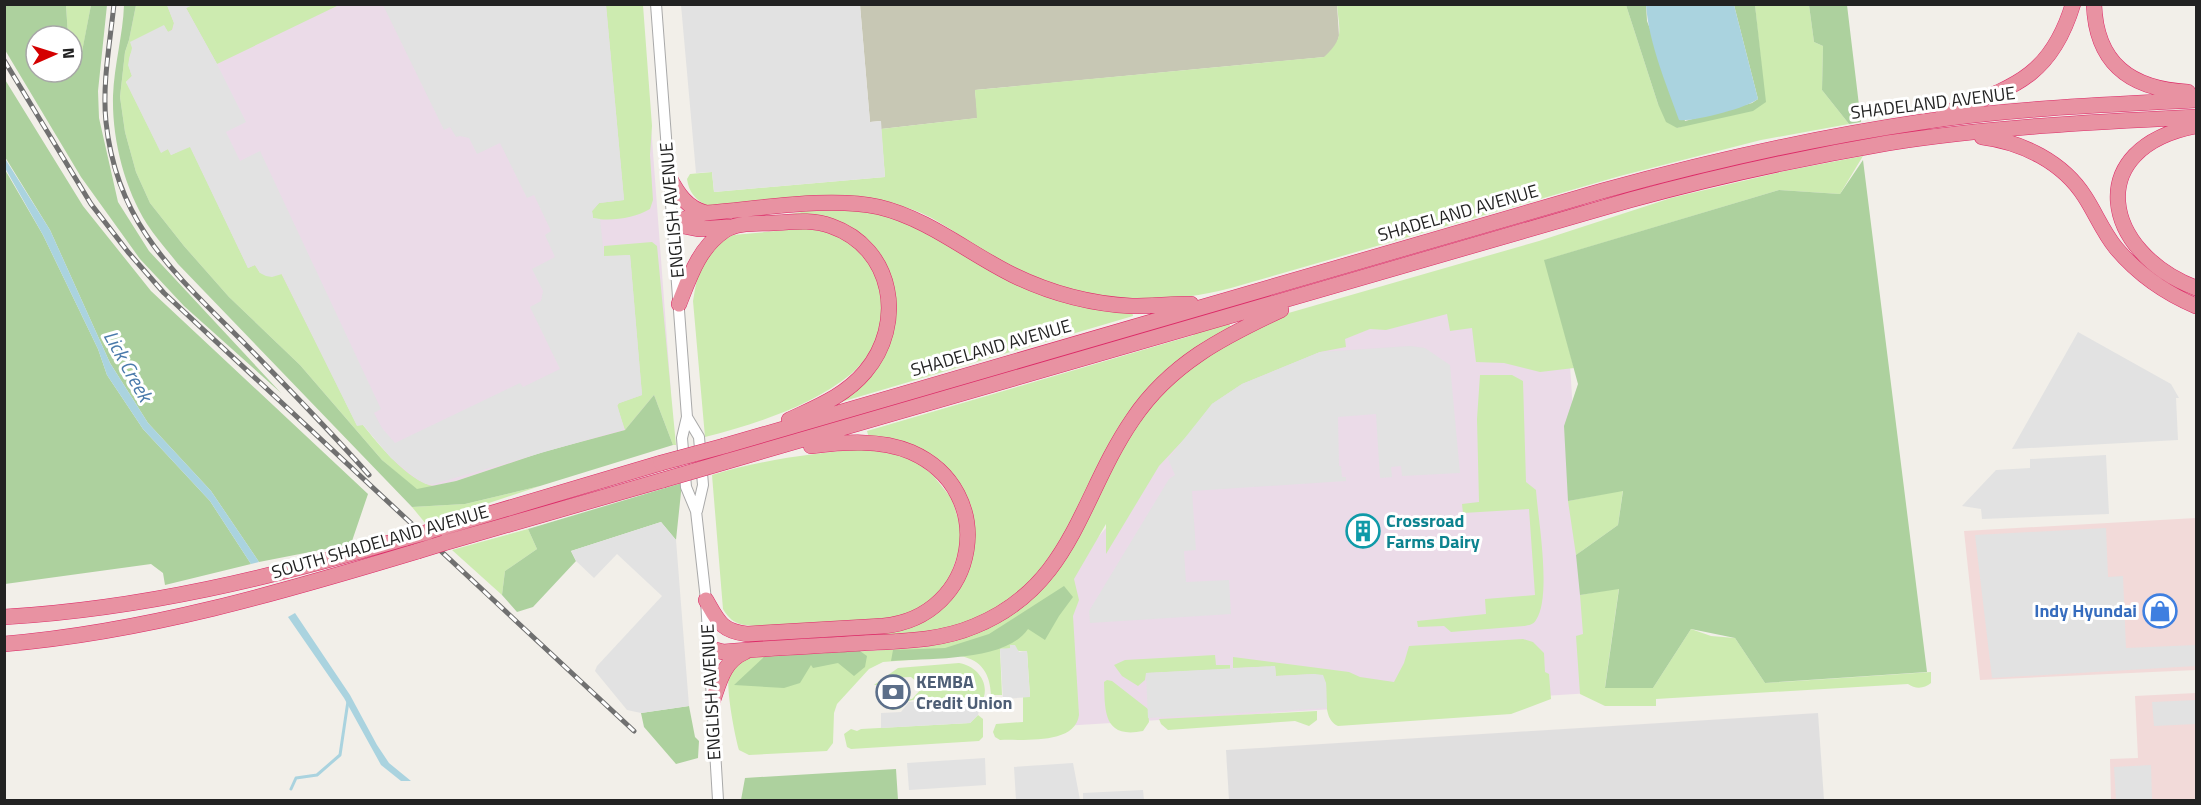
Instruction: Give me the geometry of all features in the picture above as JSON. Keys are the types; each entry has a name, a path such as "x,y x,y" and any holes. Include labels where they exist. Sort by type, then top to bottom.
{"highway":[{"path":"1923,122 1996,94 2028,77 2043,63 2058,42 2073,4"},
{"path":"2094,4 2098,37 2109,59 2118,68 2131,78 2154,87 2196,93"},
{"name":"SHADELAND AVENUE","path":"745,441 1676,171 1780,147 1923,122 2031,110 2196,100"},
{"name":"SHADELAND AVENUE","path":"761,452 1630,200 1700,182 1888,143 2065,124 2196,117"},
{"path":"2196,126 2165,135 2138,150 2123,173 2118,197 2120,218 2125,231 2135,245 2165,272 2196,288"},
{"path":"1955,135 2002,141 2023,147 2049,161 2063,172 2083,194 2108,236 2129,262 2161,288 2196,306"},
{"path":"669,177 681,199 698,212 706,213"},
{"path":"673,224 706,213 830,202 876,207 916,220 1014,276 1057,292 1090,301 1123,305 1209,305"},
{"path":"673,224 698,229 805,221 837,228 856,239 871,254 885,280 890,302 888,328 882,346 867,370 851,387 826,403 745,441"},
{"path":"680,304 698,258 715,238 732,226"},
{"path":"709,648 723,652 932,638 965,630 1002,612 1032,590 1058,560 1116,445 1137,413 1165,381 1196,355 1223,338 1330,288"},
{"name":"SOUTH SHADELAND AVENUE","path":"4,616 80,610 197,593 311,566 661,463 745,441"},
{"path":"706,600 719,622 735,633 887,626 909,621 931,609 949,591 962,569 969,541 964,508 952,485 928,462 908,451 882,445 837,443 761,452"},
{"name":"SOUTH SHADELAND AVENUE","path":"4,644 57,639 229,605 761,452"},
{"path":"709,648 722,641 747,634"},
{"path":"713,700 726,666 734,658 750,650"}],"street":[{"name":"ENGLISH AVENUE","path":"656,4 687,417 682,438 686,487 696,511 706,600 718,801"},
{"name":"ENGLISH AVENUE","path":"687,417 699,436 703,484 696,511"}],"shaded area":[{"path":"136,5 642,5 671,393 625,430 543,452 456,481 417,490 125,132 129,40"},
{"path":"167,5 193,5 186,8 246,122 226,132 240,161 260,151 381,409 374,413 382,428 395,443 520,383 523,387 560,369 530,307 541,301 543,291 532,269 555,257 545,235 551,231 534,195 527,198 500,143 477,154 469,138 456,137 450,127 444,130 383,5 606,5 624,200 599,203 592,211 593,218 600,219 604,256 630,255 642,395 617,404 624,429 434,484 426,484 417,479 391,458 363,425 357,426 282,274 266,276 260,273 255,265 248,268 190,147 171,155 168,149 161,153 126,82 132,76 128,65 132,48 130,42 164,25 168,32 173,30 174,23"},
{"path":"681,5 860,5 870,122 881,121 885,177 714,192 712,172 696,173"},
{"path":"860,5 1337,5 1339,36 1336,47 1325,57 975,90 978,118 881,129 880,121 870,122"},
{"path":"1541,264 1570,365 1591,693 1063,726 1055,588 1106,528 1166,431 1225,373"},
{"path":"2078,332 2171,384 2179,398 2176,398 2178,440 2012,449"},
{"path":"1410,346 1425,348 1450,365 1460,473 1402,476 1401,466 1391,467 1392,477 1380,478 1376,414 1338,417 1339,466 1341,466 1342,477 1346,477 1346,481 1192,491 1196,550 1184,551 1186,582 1229,580 1231,614 1090,623 1089,611 1169,479 1175,475 1168,459 1212,404 1242,384 1320,352"},
{"path":"2106,455 2109,514 1982,519 1981,509 1962,506 1996,470 2030,468 2030,459"},
{"path":"2196,518 2196,670 1980,680 1964,531"},
{"path":"661,522 676,540 689,706 641,713 627,710 595,671 597,666 662,596 617,554 594,578 576,561 571,551"},
{"path":"2106,528 2108,577 2123,576 2126,648 2196,645 2196,666 1992,678 1975,535"},
{"path":"1010,645 1015,645 1019,652 1027,651 1030,697 1003,699 1000,649 1010,648"},
{"path":"1275,666 1276,676 1323,675 1326,683 1327,708 1148,718 1146,673"},
{"path":"2196,693 2196,800 2111,800 2110,759 2138,758 2135,696"},
{"path":"974,699 980,705 978,715 970,723 881,728 881,713 901,712 909,702"},
{"path":"2196,700 2196,724 2154,726 2152,702"},
{"path":"1818,713 1824,800 1229,800 1226,750"},
{"path":"985,758 986,785 909,790 907,763"},
{"path":"1073,763 1080,800 1016,800 1014,767"},
{"path":"2151,765 2152,800 2116,800 2114,767"},
{"path":"1143,790 1144,800 1083,800 1083,793"}],"green space":[{"path":"5,4 66,5 67,24 24,24 24,82 5,50"},
{"path":"193,4 339,5 217,64 186,8"},
{"path":"1337,4 1626,5 1658,104 1677,128 1765,102 1755,5 1809,5 1814,42 1823,46 1822,90 1849,124 1761,140 1620,176 1231,288 1166,299 1105,296 1045,281 986,252 932,218 898,206 706,206 693,195 689,188 687,179 690,174 712,172 714,192 885,177 881,129 977,118 975,90 1324,57 1338,39"},
{"path":"66,5 91,5 84,42 84,24 67,24"},
{"path":"91,5 107,5 98,91 99,118 118,202 149,251 281,393 184,306 140,259 81,177 25,84 84,84 84,41"},
{"path":"124,5 136,5 125,52 120,97 125,132 136,172 150,203 229,297 300,365 382,460 417,489 456,481 543,452 625,430 654,395 673,445 540,486 465,504 412,507 178,264 147,224 126,179 117,146 113,112 114,84"},
{"path":"136,5 167,5 174,23 172,30 168,32 164,26 136,46 129,58 132,76 126,82 161,152 168,149 171,155 190,146 248,268 255,265 260,273 281,273 357,425 363,425 404,470 423,483 433,486 417,490 382,460 300,365 229,297 150,203 136,172 125,132 120,97 125,52"},
{"path":"606,5 643,5 652,126 650,155 653,200 650,209 644,212 630,217 607,220 593,218 592,211 599,203 624,200"},
{"path":"1626,5 1646,5 1647,21 1685,121 1752,103 1758,99 1734,5 1755,5 1766,102 1753,111 1677,128 1666,122"},
{"path":"1809,5 1847,5 1861,122 1849,124 1822,90 1823,46 1814,42"},
{"path":"4,78 83,206 151,291 368,494 351,544 259,562 211,491 148,423 110,363 50,230 5,157"},
{"path":"1863,156 1840,194 1779,190 1545,260 1574,368 1540,372 1504,363 1476,362 1472,328 1450,331 1447,314 1386,330 1370,329 1345,339 1346,347 1320,352 1242,384 1212,404 1188,435 1159,466 1106,554 1106,524 1074,579 1079,600 1073,616 1079,715 1075,725 1059,736 1034,740 1000,740 995,737 993,732 996,724 1023,722 1023,697 1030,697 1027,651 1000,649 1002,695 991,695 987,674 968,658 960,656 883,662 869,669 837,704 834,713 833,743 827,751 749,755 739,750 728,686 730,671 737,664 745,658 885,650 938,644 1058,570 1076,543 1116,457 1153,402 1200,359 1285,314 1539,241 1671,198 1785,171"},
{"path":"1863,160 1927,672 1765,683 1735,638 1691,629 1653,688 1605,688 1619,589 1580,595 1576,555 1618,525 1623,491 1568,501 1564,426 1578,384 1544,260 1779,190 1840,194"},
{"path":"4,168 43,235 98,349 107,375 143,429 210,501 251,564 165,585 163,573 151,564 5,584"},
{"path":"828,207 897,217 970,255 1132,310 1133,316 841,402 841,398 885,354 896,316 892,283 873,248 791,214"},
{"path":"799,229 827,233 850,244 867,261 878,282 882,305 880,330 869,353 851,374 835,386 781,413 705,437 693,301 699,270 718,243 733,235"},
{"path":"652,242 657,246 676,445 673,445 654,395 625,430 617,406 619,403 642,395 630,255 604,257 604,246"},
{"path":"1229,322 1231,329 1169,372 1031,586 971,623 926,633 842,638 842,636 942,608 955,594 968,567 952,475 869,438 867,431 1194,335 1194,332"},
{"path":"1480,375 1512,375 1523,381 1526,482 1536,490 1543,557 1541,609 1535,622 1524,626 1451,632 1444,626 1418,627 1417,621 1486,614 1485,599 1535,595 1529,509 1463,513 1462,504 1479,502 1477,419"},
{"path":"864,449 898,455 917,463 932,474 952,499 960,525 960,548 947,585 918,612 894,618 756,626 733,621 723,609 712,475 787,458"},
{"path":"682,483 676,540 661,522 571,551 576,561 533,607 517,612 502,595 505,571 537,549 528,529"},
{"path":"540,486 426,524 412,507 465,504"},
{"path":"1623,490 1618,525 1576,555 1568,501"},
{"path":"528,529 537,549 505,571 502,595 452,550"},
{"path":"1064,586 1073,597 1045,640 1028,629 1017,640 1003,648 985,653 891,661 893,650 945,648 989,634"},
{"path":"1619,588 1605,687 1653,688 1691,629 1711,636 1735,638 1765,683 1931,672 1931,683 1919,688 1908,684 1656,699 1656,706 1605,706 1580,694 1576,636 1583,634 1580,595"},
{"path":"1523,639 1533,642 1544,653 1545,672 1549,674 1551,699 1511,714 1338,726 1333,723 1328,713 1326,683 1315,674 1276,676 1275,666 1233,668 1233,657 1349,672 1360,677 1394,682 1404,663 1409,646"},
{"path":"860,651 867,656 865,667 854,676 838,663 813,668 811,665 800,683 784,688 734,685 764,657"},
{"path":"1215,655 1216,665 1230,665 1230,669 1146,673 1145,680 1138,686 1122,676 1114,665 1125,660"},
{"path":"959,663 972,668 982,678 985,691 980,705 974,699 927,701 921,698 908,701 900,709 891,710 887,707 893,706 899,700 912,699 923,687 911,677 888,678 883,685 874,685 898,668"},
{"path":"1112,681 1148,709 1149,722 1143,731 1120,731 1113,727 1106,712 1104,682"},
{"path":"689,706 695,737 699,741 698,758 676,764 644,727 641,713"},
{"path":"1317,711 1317,720 1309,726 1295,721 1168,730 1159,719"},
{"path":"978,715 983,719 983,737 979,741 851,749 847,747 844,734 851,729 857,731 970,723"},
{"path":"896,769 898,800 741,800 745,778"}],"water":[{"path":"1646,5 1734,5 1758,99 1720,114 1679,120 1654,49"},
{"name":"Lick Creek","path":"4,157 50,230 110,363 148,423 211,491 259,562 251,564 210,501 143,429 107,375 98,349 43,235 5,168"},
{"path":"295,613 350,695 389,763 411,781 401,781 381,765 344,698 288,617"}],"waterway":[{"path":"291,789 296,778 317,775 340,755 348,701"}],"railway":[{"path":"114,4 106,78 106,122 112,159 137,221 175,272 369,475"},
{"path":"4,60 91,204 128,252 164,293 634,731"}],"place":[{"name":"Crossroad Farms Dairy","path":"1363,531"},
{"name":"Indy Hyundai","path":"2160,611"},
{"name":"KEMBA Credit Union","path":"893,692"}]}
